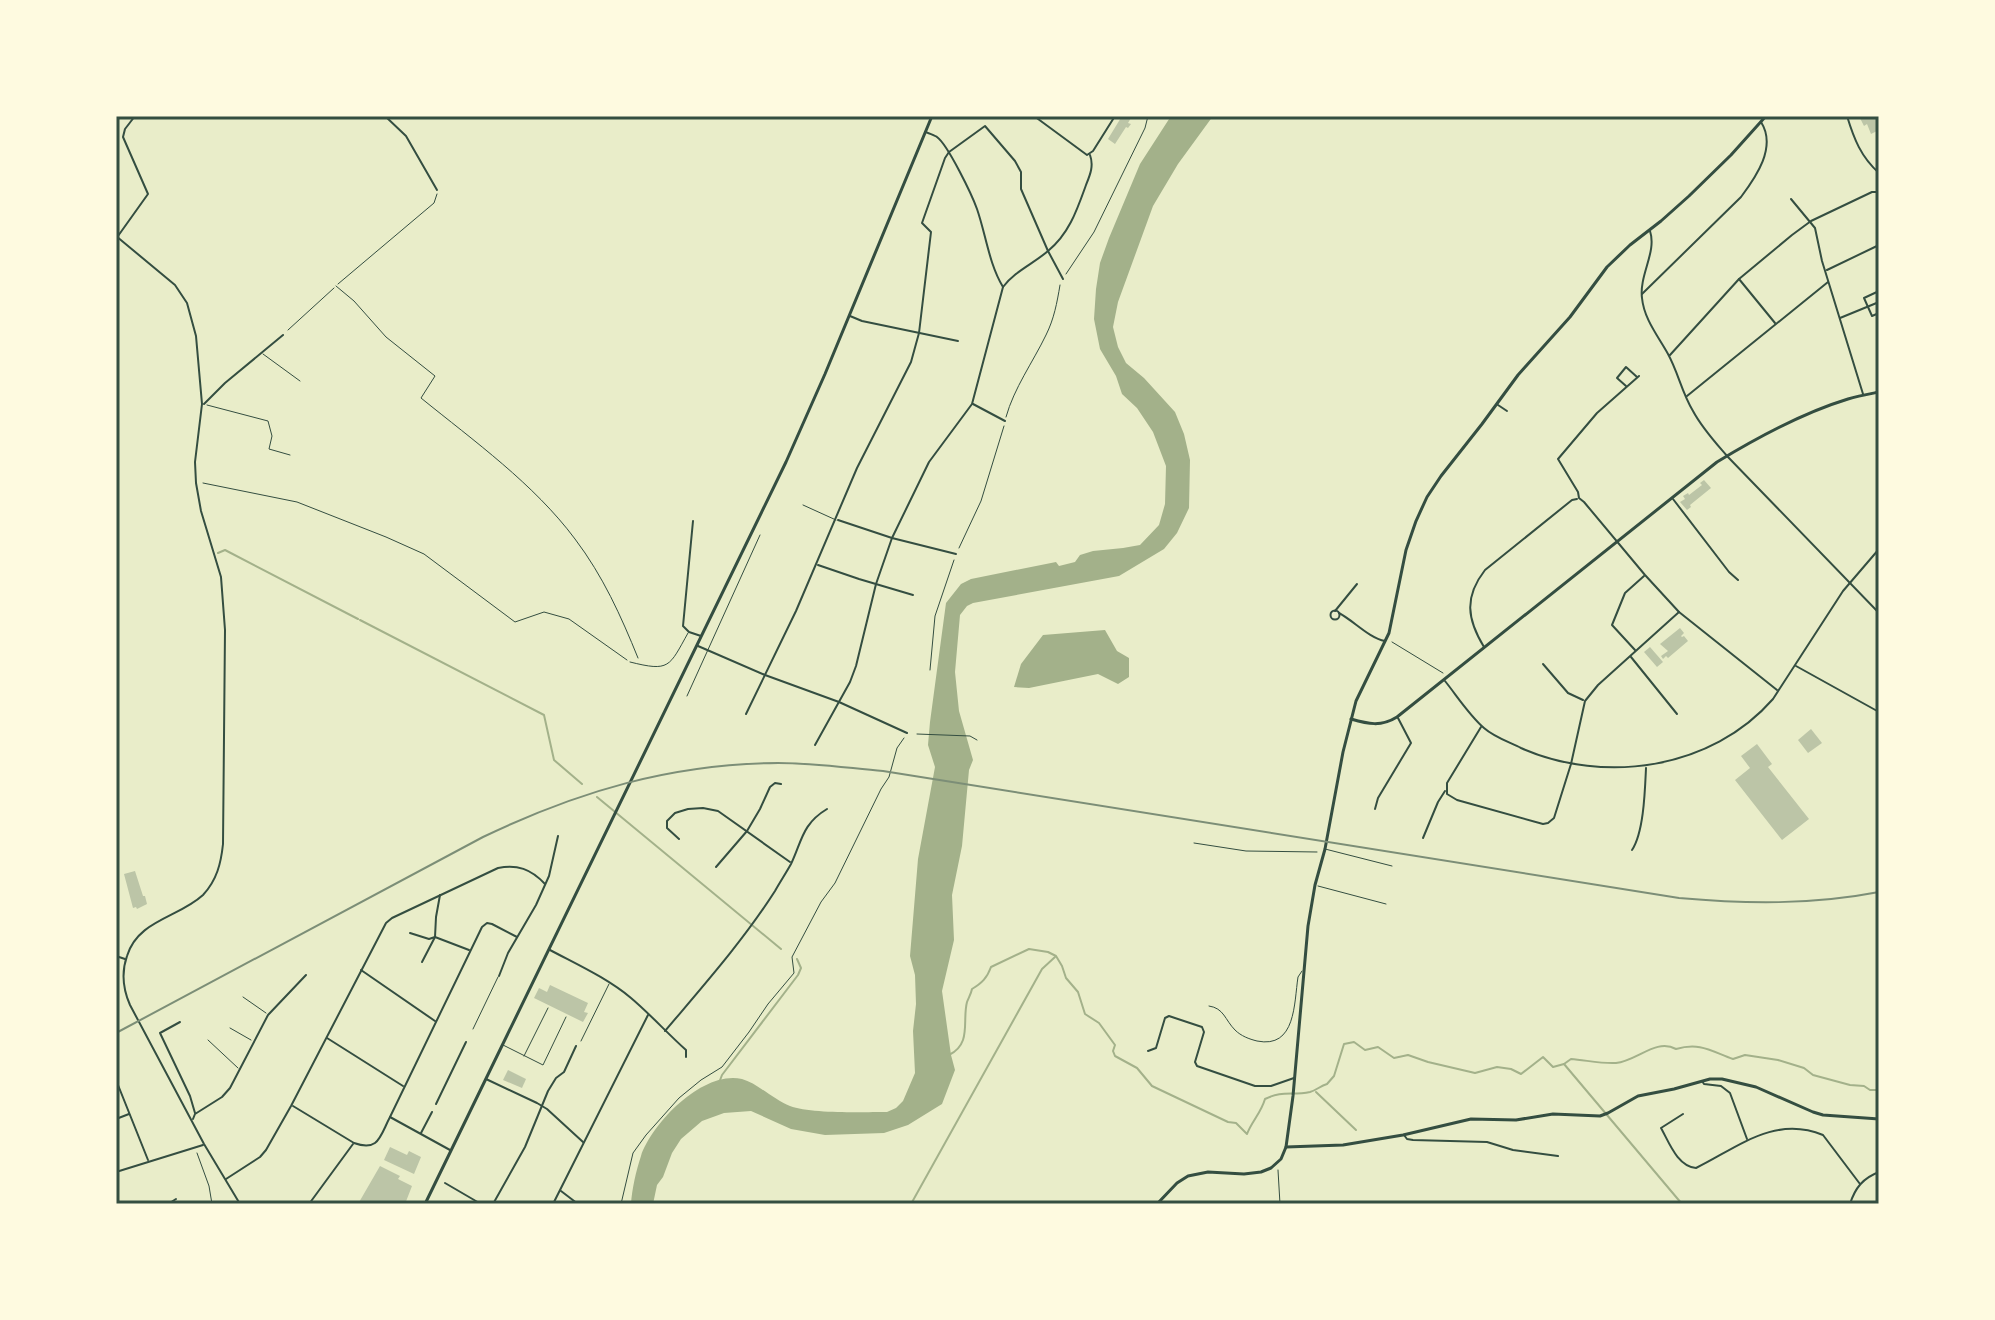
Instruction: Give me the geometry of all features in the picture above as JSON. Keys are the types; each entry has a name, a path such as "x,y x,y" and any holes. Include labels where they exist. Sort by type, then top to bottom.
{"street":[{"path":"135,116 123,137 148,194 116,236 175,285 187,303 196,336 204,404 195,462 196,483 221,577 225,630 223,844 216,876 204,893 140,933 132,943 123,981 130,1005 145,1034 240,1204"},
{"path":"385,116 406,136 437,190"},
{"path":"425,1204 786,462 932,116"},
{"path":"1034,116 1084,155 1090,155"},
{"path":"815,745 856,666 876,584 892,538 929,462 972,404 1003,287 1010,277 1048,251 1066,234 1093,166 1090,155 1115,116"},
{"path":"1157,1204 1188,1176 1208,1172 1261,1172 1278,1163 1286,1147 1307,934 1315,885 1325,851 1351,719 1386,641 1406,550 1421,509 1441,476 1524,367 1570,317 1607,267 1689,196 1766,116"},
{"path":"1847,116 1855,143 1867,162 1879,173"},
{"path":"1641,295 1741,197 1754,180 1766,150 1765,127 1761,122"},
{"path":"746,714 817,564 857,468 911,362 919,333 931,232 922,223 945,158 985,126 1021,172 1021,189 1063,279"},
{"path":"925,132 937,137 949,152 976,206 996,275 1003,287"},
{"path":"1669,356 1739,279 1785,240 1811,221 1872,192 1879,192"},
{"path":"1791,199 1815,228 1863,396"},
{"path":"1650,230 1653,239 1641,283 1646,315 1704,430 1879,613"},
{"path":"1826,271 1879,245"},
{"path":"1739,279 1776,324"},
{"path":"1686,397 1828,282"},
{"path":"1879,291 1864,298 1872,316 1879,313"},
{"path":"1839,318 1879,302"},
{"path":"849,316 958,341"},
{"path":"204,404 283,335"},
{"path":"1626,386 1617,378 1626,367 1638,377 1597,413 1558,459 1579,498 1679,612 1778,691"},
{"path":"1351,719 1377,725 1397,717 1727,456 1793,420 1833,404 1879,392"},
{"path":"972,404 1005,421"},
{"path":"1497,404 1507,411"},
{"path":"1485,647 1471,616 1471,596 1475,583 1485,570 1572,500 1579,498"},
{"path":"1672,498 1738,580"},
{"path":"836,520 956,554"},
{"path":"693,521 683,626 689,632 702,636"},
{"path":"1444,680 1481,726 1533,753 1571,764 1608,767 1646,766 1678,758 1730,736 1761,713 1850,583 1879,549"},
{"path":"817,564 913,595"},
{"path":"1636,651 1612,625 1625,593 1645,575"},
{"path":"1357,584 1337,612 1378,640 1386,641"},
{"path":"1446,790 1451,798 1457,800 1538,823 1548,823 1554,818 1571,764 1585,701 1598,685 1679,612"},
{"path":"697,645 907,733"},
{"path":"1630,656 1677,714"},
{"path":"1543,664 1568,693 1585,701"},
{"path":"1795,665 1879,712"},
{"path":"1375,809 1378,798 1411,743 1397,717"},
{"path":"1423,838 1447,783 1481,726"},
{"path":"1632,850 1637,842 1644,804 1646,766"},
{"path":"716,867 747,831 770,787 775,783 781,784"},
{"path":"679,839 667,828 667,821 675,813 703,808 718,811 791,863"},
{"path":"665,1031 746,933 791,863 804,831 816,816 827,809"},
{"path":"499,976 549,876 558,836"},
{"path":"225,1180 260,1157 291,1106 386,923 498,868 522,867 536,874 545,884"},
{"path":"422,962 435,937 440,895"},
{"path":"291,1106 354,1143 370,1147 376,1144 482,927 492,924 517,937"},
{"path":"410,933 429,939 435,937 470,951"},
{"path":"549,949 610,982 633,999 686,1050 686,1057"},
{"path":"116,956 126,959"},
{"path":"361,970 436,1022"},
{"path":"192,1120 195,1114 222,1097 230,1088 268,1015 306,975"},
{"path":"553,1204 648,1015"},
{"path":"1148,1051 1156,1048 1165,1018 1169,1016 1202,1027 1204,1032 1195,1062 1197,1066 1255,1086 1271,1086 1295,1077"},
{"path":"180,1022 160,1033 190,1096 195,1114"},
{"path":"326,1038 404,1087"},
{"path":"436,1104 466,1042"},
{"path":"493,1204 525,1147 548,1091 564,1072 576,1046"},
{"path":"486,1079 542,1106 584,1143"},
{"path":"1286,1147 1343,1145 1471,1119 1516,1120 1553,1114 1600,1116 1638,1096 1702,1080 1722,1079 1741,1083 1823,1115 1879,1119"},
{"path":"116,1080 149,1161"},
{"path":"1702,1080 1704,1084 1725,1088 1730,1093 1747,1140"},
{"path":"421,1134 432,1112"},
{"path":"116,1119 130,1114"},
{"path":"1683,1114 1661,1128 1686,1167 1696,1168 1747,1140 1786,1129 1819,1133 1827,1138 1860,1184"},
{"path":"390,1117 451,1151"},
{"path":"1403,1135 1413,1140 1487,1142 1513,1150 1558,1156"},
{"path":"310,1203 354,1143"},
{"path":"116,1172 204,1144"},
{"path":"1850,1204 1860,1184 1879,1172"},
{"path":"445,1183 481,1204"},
{"path":"560,1191 578,1204"},
{"path":"168,1204 176,1199"}],"lane":[{"path":"262,353 300,381"},
{"path":"204,404 268,421 272,436 269,449 290,455"},
{"path":"803,505 836,520"},
{"path":"687,696 760,535"},
{"path":"630,662 660,667 672,662 689,632"},
{"path":"1325,851 1392,866"},
{"path":"1315,885 1386,904"},
{"path":"1209,1006 1219,1008 1242,1036 1263,1042 1273,1041 1289,1030 1299,974 1304,970"},
{"path":"473,1029 499,976"},
{"path":"581,1041 610,982"},
{"path":"243,997 268,1015"},
{"path":"524,1056 548,1008"},
{"path":"503,1045 543,1065 566,1017"},
{"path":"230,1028 253,1041"},
{"path":"208,1040 240,1070"}],"path":[{"path":"930,670 935,616 956,554 981,501 1010,403 1047,333 1060,284 1094,232 1148,116"},
{"path":"283,335 434,203 437,190"},
{"path":"336,286 386,337 435,376 421,398 528,486 575,538 617,607 640,665"},
{"path":"196,483 297,502 386,537 424,554 515,622 544,612 569,619 630,662"},
{"path":"1386,641 1442,672"},
{"path":"621,1204 633,1153 646,1135 679,1098 722,1067 794,973 792,957 821,902 835,883 889,777 897,748 907,733"},
{"path":"917,734 970,736 977,740"},
{"path":"1194,843 1246,851 1325,851"},
{"path":"196,1148 212,1204"},
{"path":"1278,1163 1280,1204"}],"shaded area":[{"path":"1171,116 1213,116 1178,164 1153,206 1118,302 1113,327 1126,363 1175,412 1190,460 1189,508 1177,533 1164,549 1119,576 973,603 960,615 955,672 959,711 973,760 969,770 962,846 952,895 954,940 942,991 955,1070 942,1104 908,1125 884,1133 825,1135 791,1129 751,1111 724,1113 702,1121 681,1139 657,1185 653,1204 631,1204 641,1156 656,1129 681,1102 711,1083 727,1078 742,1079 799,1109 887,1112 903,1101 915,1073 915,975 910,956 918,859 935,767 928,745 946,603 961,584 971,579 1056,562 1059,566 1075,562 1080,555 1093,551 1140,545 1159,525 1165,504 1166,466 1153,432 1137,408 1122,394 1116,376 1100,349 1094,319 1100,263 1109,238 1140,164"},
{"path":"1105,630 1117,651 1129,658 1129,677 1118,684 1098,674 1029,688 1014,687 1021,664 1043,635"}],"building":[{"path":"1122,116 1132,116 1128,123 1131,124 1115,144 1108,139"},
{"path":"1859,116 1879,116 1879,130 1871,134"},
{"path":"1704,480 1711,488 1687,510 1680,502 1685,499 1683,496 1689,495"},
{"path":"1680,628 1684,633 1681,636 1688,641 1663,659 1661,656 1668,651 1660,644"},
{"path":"1650,647 1663,662 1657,667 1644,652"},
{"path":"1811,729 1822,743 1808,753 1798,740"},
{"path":"1757,744 1772,764 1768,767 1809,819 1782,840 1735,780 1750,768 1741,756"},
{"path":"135,871 147,904 137,909 133,908 124,874"},
{"path":"550,985 588,1003 584,1012 588,1013 583,1022 534,998 539,988 547,992"},
{"path":"508,1070 526,1079 522,1088 503,1080"},
{"path":"390,1147 421,1157 414,1174 384,1160"},
{"path":"380,1166 412,1186 405,1204 358,1204"}],"waterway":[{"path":"218,553 225,550 358,619"},
{"path":"360,620 544,715 554,760 582,784"},
{"path":"597,797 781,949"},
{"path":"949,1055 961,1045 967,1002 972,989 984,980 991,967 1029,949 1056,956 1066,978 1078,992 1085,1014 1099,1023 1115,1045 1115,1056 1137,1068 1152,1086 1236,1123 1247,1134 1265,1099 1310,1092 1327,1084 1334,1076 1344,1044 1354,1042 1365,1050 1378,1047 1394,1058 1408,1055 1475,1073 1497,1067 1521,1074 1543,1057 1553,1067 1571,1059 1616,1063 1661,1046 1676,1049 1699,1047 1733,1059 1745,1055 1778,1060 1804,1068 1813,1075 1879,1090"},
{"path":"911,1204 1042,969 1055,957"},
{"path":"719,1083 798,975 801,968 797,959"},
{"path":"1564,1064 1682,1204"},
{"path":"1316,1092 1356,1130"}],"railway":[{"path":"116,1033 483,837 519,821 626,783 739,765 791,763 883,771 1679,898 1779,902 1879,892"}]}
